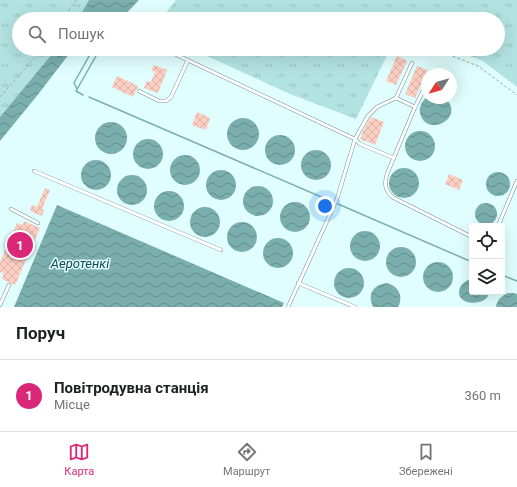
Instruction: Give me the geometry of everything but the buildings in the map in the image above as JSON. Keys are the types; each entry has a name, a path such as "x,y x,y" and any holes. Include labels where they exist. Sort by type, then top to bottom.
{"lane":[{"path":"179,56 354,139 360,144 394,158"},
{"path":"139,91 159,101 166,101 171,97 188,60"},
{"path":"288,307 338,199 354,139 368,116 377,107 396,98 412,63"},
{"path":"421,95 387,174 385,183 387,192 392,197 469,236"},
{"path":"396,98 415,107"},
{"path":"34,171 221,250"},
{"path":"499,223 517,181"},
{"path":"11,209 38,223"},
{"path":"298,283 355,307"},
{"path":"0,305 9,285"}],"path":[{"path":"68,12 76,0"},
{"path":"0,97 36,56"},
{"path":"452,56 478,66 517,95"}],"green space":[{"path":"0,0 89,0 82,12 12,12 12,56 50,56 0,117"},
{"path":"176,0 517,0 517,87 483,61 470,56 505,56 505,12 167,12"},
{"path":"207,56 387,56 356,119 290,94"}],"water":[{"path":"89,0 139,0 128,12 82,12"},
{"path":"50,56 68,56 0,141 0,117"},
{"path":"421,104 449,104 451,112 443,123 436,125 430,124 424,121 420,113"},
{"path":"243,118 254,123 259,134 254,145 243,150 232,145 227,134 232,123"},
{"path":"108,122 114,122 124,129 127,138 126,144 120,151 114,154 108,154 98,147 95,141 95,135 102,125"},
{"path":"420,131 431,135 435,146 431,157 420,161 409,157 405,146 409,135"},
{"path":"280,135 291,139 295,150 291,161 280,165 269,161 265,150 269,139"},
{"path":"148,139 159,143 163,154 159,165 148,169 137,165 133,154 137,143"},
{"path":"316,150 327,154 331,165 327,176 316,180 305,176 301,165 305,154"},
{"path":"185,155 196,159 200,170 196,181 185,185 174,181 170,170 174,159"},
{"path":"96,160 107,164 111,175 107,186 96,190 85,186 81,175 85,164"},
{"path":"404,168 410,169 418,177 418,189 410,197 404,198 398,197 390,189 389,183 390,177 398,169"},
{"path":"221,170 232,174 236,185 232,196 221,200 210,196 206,185 210,174"},
{"path":"498,172 503,173 509,179 509,189 503,195 498,196 493,195 487,189 486,184 487,179 493,173"},
{"path":"132,175 143,179 147,190 143,201 132,205 121,201 117,190 121,179"},
{"path":"258,186 269,190 273,201 269,212 258,216 247,212 243,201 247,190"},
{"path":"169,191 180,195 184,206 180,217 169,221 158,217 154,206 158,195"},
{"path":"295,202 301,203 309,211 309,223 301,231 295,232 289,231 281,223 280,217 281,211 289,203"},
{"path":"482,203 490,203 497,210 497,218 493,223 479,223 475,218 475,210"},
{"name":"Аеротенкі","path":"57,205 284,303 282,307 14,307"},
{"path":"205,207 216,211 220,222 216,233 205,237 194,233 190,222 194,211"},
{"path":"242,222 253,226 257,237 253,248 242,252 231,248 227,237 231,226"},
{"path":"365,231 376,235 380,246 376,257 365,261 354,257 350,246 354,235"},
{"path":"278,238 289,242 293,253 289,264 278,268 267,264 263,253 267,242"},
{"path":"401,247 412,251 416,262 412,273 401,277 390,273 386,262 390,251"},
{"path":"438,262 449,266 453,277 449,288 438,292 427,288 423,277 427,266"},
{"path":"349,268 360,272 364,283 360,294 349,298 338,294 334,283 338,272"},
{"path":"469,280 469,295 488,295 487,297 478,302 472,303 466,302 462,299 459,294 460,288"},
{"path":"387,283 394,286 399,292 400,303 398,307 373,307 371,302 372,291 378,286"},
{"path":"505,294 517,294 517,307 496,307 497,302"}],"waterway":[{"path":"77,89 74,83 89,56"},
{"path":"83,95 76,91 96,56"},
{"path":"89,97 333,202"},
{"path":"338,204 469,261"},
{"path":"505,276 517,281"}],"place":[{"name":"Повітродувна станція","path":"20,245"}]}
